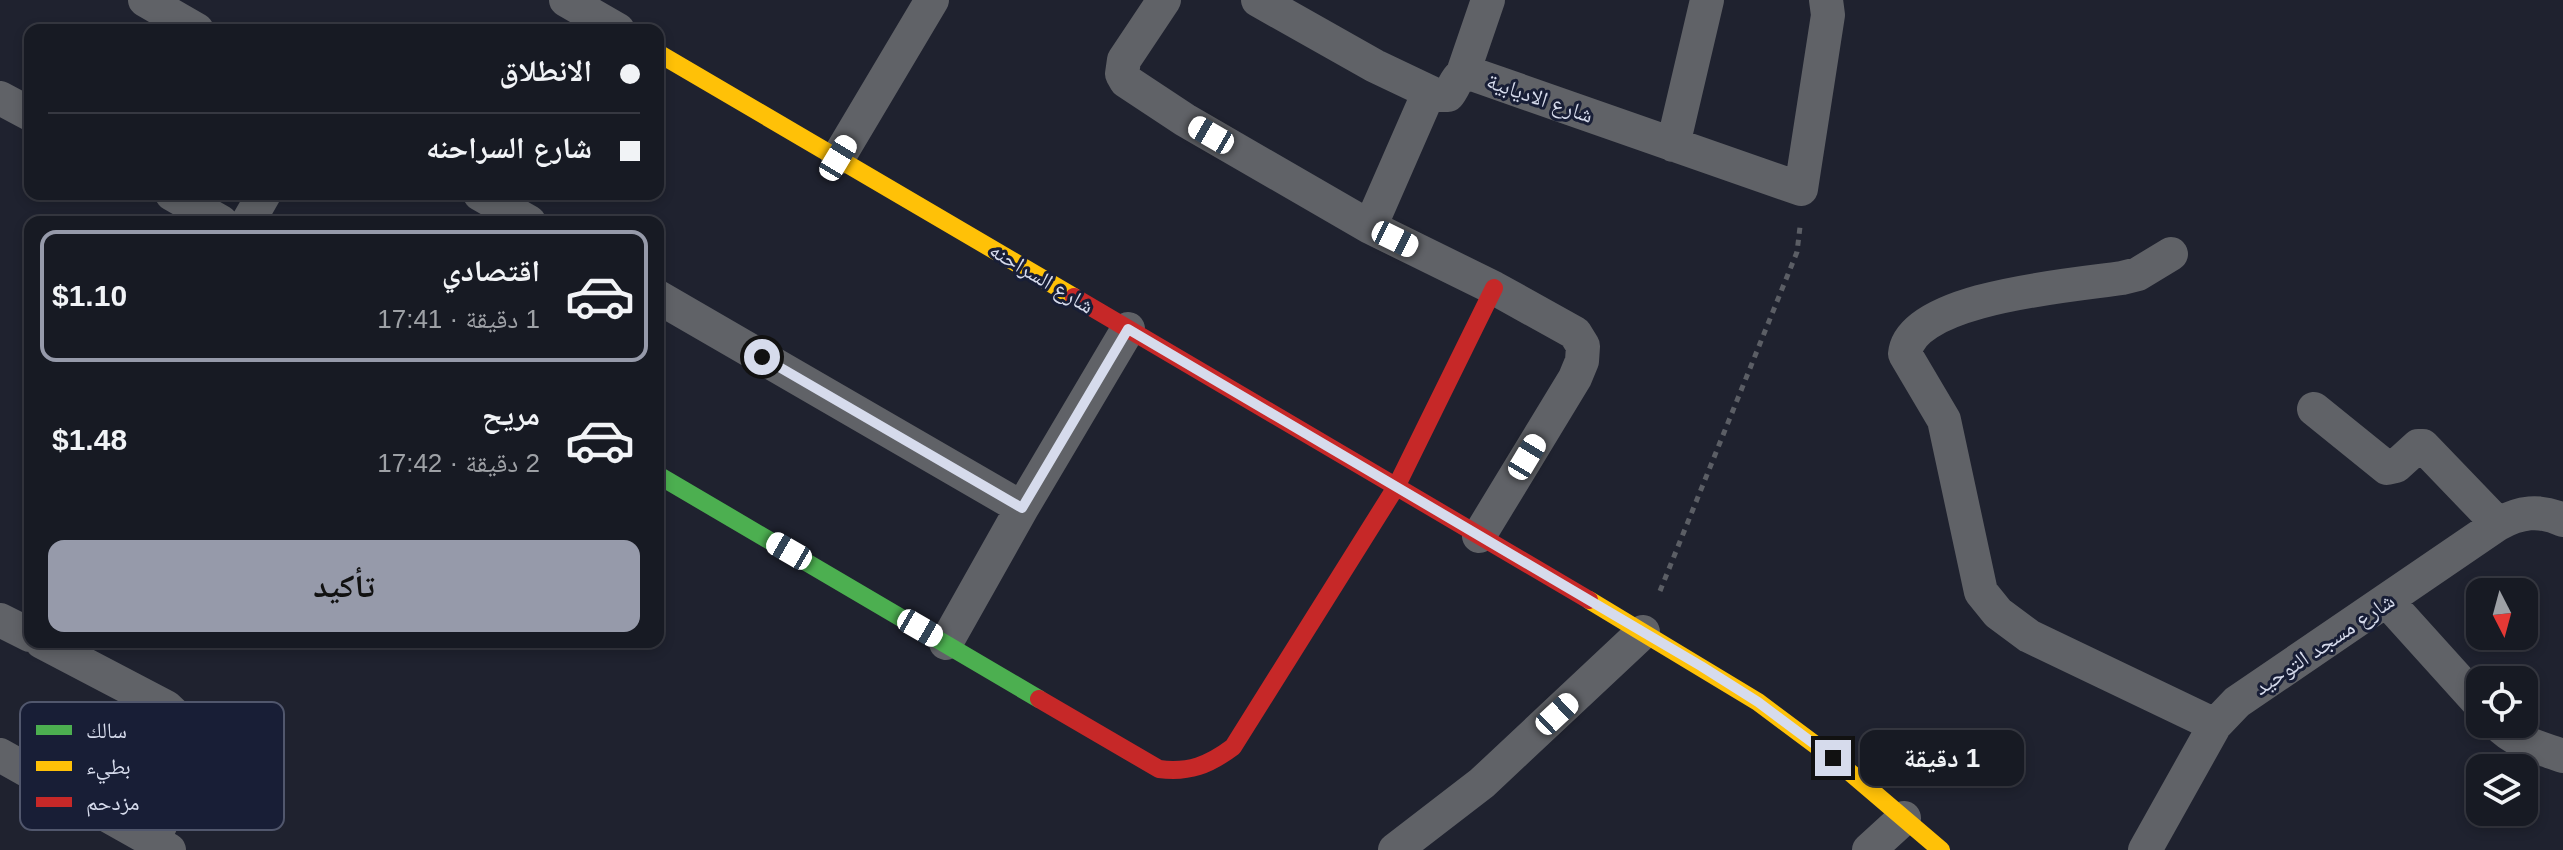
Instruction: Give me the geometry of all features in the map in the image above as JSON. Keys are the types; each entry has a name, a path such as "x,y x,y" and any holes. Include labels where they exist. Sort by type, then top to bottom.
{"street":[{"path":"145,0 187,24"},
{"path":"566,0 608,24"},
{"path":"838,158 932,0"},
{"path":"1164,0 1124,60 1122,74 1126,81 1185,120 1370,227 1494,288 1575,333 1583,346 1582,361 1575,378 1479,536"},
{"path":"1258,0 1375,66 1429,92 1370,227"},
{"path":"1463,73 1488,0"},
{"path":"1673,145 1707,0"},
{"path":"1801,189 1828,15 1826,0"},
{"name":"شارع السراحنه","path":"664,56 1758,702 1833,758 1941,850"},
{"name":"شارع الاديابية","path":"1429,92 1448,95 1459,76 1472,74 1801,189"},
{"path":"0,98 24,111"},
{"path":"182,200 210,216"},
{"path":"490,200 518,216"},
{"path":"2171,254 2138,274 1991,298 1956,308 1928,322 1909,338 1905,354 1944,420 1981,592 1998,613 2029,636 2215,725"},
{"path":"664,478 1159,769 1179,773 1196,770 1217,760 1233,747 1396,487 1494,288"},
{"path":"664,300 1022,508"},
{"path":"946,643 1128,329"},
{"path":"2314,409 2387,468 2396,466 2418,446 2423,446 2498,524"},
{"name":"شارع مسجد التوحيد","path":"2145,850 2215,725 2237,702 2498,524 2529,512 2545,513 2563,520"},
{"path":"2387,601 2466,688"},
{"path":"0,620 24,632"},
{"path":"1395,850 1482,783 1643,632"},
{"path":"53,648 156,702"},
{"path":"2517,738 2563,756"},
{"path":"0,755 20,766"},
{"path":"1869,850 1904,818"},
{"path":"133,830 161,846"}],"path":[{"path":"1643,632 1797,252 1801,189"}],"traffic: fast":[{"path":"664,479 1039,699"}],"traffic: slow":[{"path":"664,57 1074,297"},
{"path":"1589,600 1758,702 1833,758 1941,850"}],"traffic: jam":[{"path":"1039,699 1159,769 1180,770 1198,766 1216,759 1233,747 1396,487 1494,288"},
{"path":"1074,297 1589,600"}],"route":[{"path":"762,357 1022,508 1128,329 1701,666 1758,702 1833,758"}]}
